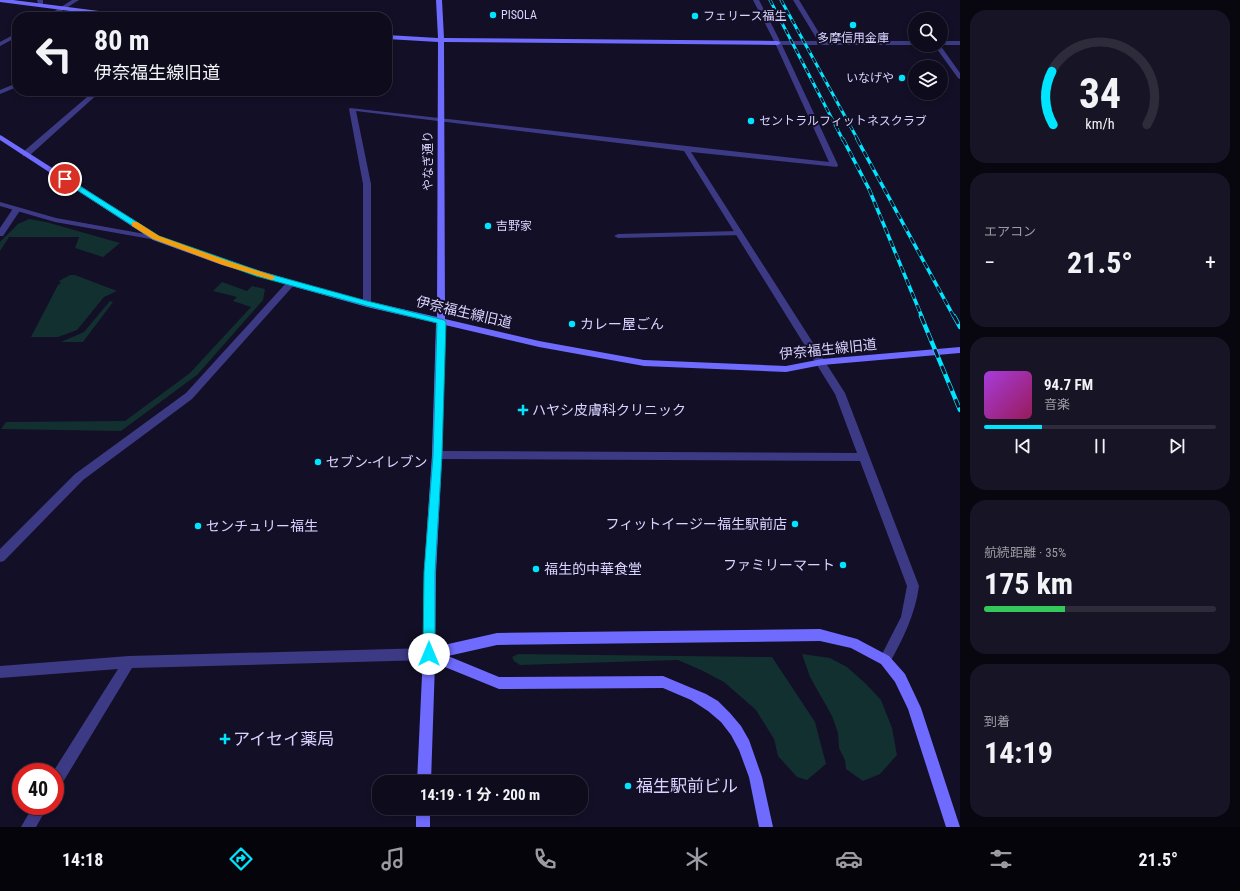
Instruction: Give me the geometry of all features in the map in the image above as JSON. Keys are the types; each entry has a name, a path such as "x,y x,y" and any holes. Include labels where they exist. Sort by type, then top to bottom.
{"street":[{"path":"0,0 41,3 61,9 87,12"},
{"path":"56,12 76,0"},
{"name":"やなぎ通り","path":"424,775 429,654 430,573 437,455 442,322 440,118 441,40 439,0"},
{"path":"367,304 367,184 352,109 440,118 686,149 834,164 778,43 756,0"},
{"path":"796,0 822,43"},
{"path":"392,37 441,40 908,43"},
{"path":"0,44 12,38"},
{"path":"948,43 960,43"},
{"path":"942,52 960,77"},
{"path":"0,92 12,87"},
{"path":"26,154 92,96"},
{"name":"伊奈福生線旧道","path":"0,137 156,238 225,263 291,283 367,304 539,344 644,363 786,369 822,362 960,350"},
{"path":"686,149 840,392 912,586 911,605 904,626 885,660"},
{"path":"0,204 55,220 156,238"},
{"path":"0,234 17,209"},
{"path":"618,236 739,233"},
{"path":"0,557 79,477 189,396 291,283"},
{"path":"437,455 864,457"},
{"path":"0,672 128,662 429,654 497,639 820,635 853,643 885,660 900,678 914,708 953,827"},
{"path":"429,654 499,683 663,682 687,692 713,706 736,729 750,758 766,827"},
{"path":"64,767 128,662"},
{"path":"28,827 35,815"},
{"path":"423,815 423,827"}],"green space":[{"path":"29,219 46,222 120,243 103,257 75,248 79,237 9,237 0,251 0,242 18,224"},
{"path":"70,275 75,275 117,291 104,297 77,330 58,337 31,337 58,285 61,283 59,281"},
{"path":"222,282 247,291 252,286 265,289 263,300 197,375 121,431 1,429 6,422 125,421 190,373 251,307 233,301 237,297 213,291"},
{"path":"110,301 113,302 83,342 61,342 84,332"},
{"path":"518,654 772,657 815,722 826,764 807,780 797,777 778,756 774,739 756,710 724,682 678,660 520,665 514,661 512,657"},
{"path":"802,654 830,658 847,667 881,700 892,728 897,755 880,774 863,781 846,769 845,760 839,748 838,733 832,716 810,677"}],"railway":[{"path":"770,0 843,140"},
{"path":"781,0 858,140"},
{"path":"843,139 869,189 922,317"},
{"path":"857,139 954,317"},
{"path":"921,316 960,410"},
{"path":"954,316 960,327"}],"slow traffic":[{"path":"134,224 156,238 271,278"}],"place":[{"name":"PISOLA","path":"493,15"},
{"name":"フェリース福生","path":"695,16"},
{"name":"多摩信用金庫","path":"853,25"},
{"name":"いなげや","path":"902,78"},
{"name":"セントラルフィットネスクラブ","path":"751,121"},
{"name":"吉野家","path":"488,226"},
{"name":"カレー屋ごん","path":"572,324"},
{"name":"ハヤシ皮膚科クリニック","path":"523,410"},
{"name":"セブン-イレブン","path":"318,462"},
{"name":"フィットイージー福生駅前店","path":"795,524"},
{"name":"センチュリー福生","path":"198,526"},
{"name":"ファミリーマート","path":"843,565"},
{"name":"福生的中華食堂","path":"536,569"},
{"name":"アイセイ薬局","path":"225,739"},
{"name":"福生駅前ビル","path":"628,786"}],"route":[{"path":"65,179 156,238 259,274 367,304 442,322 437,455 430,573 429,654"}]}
